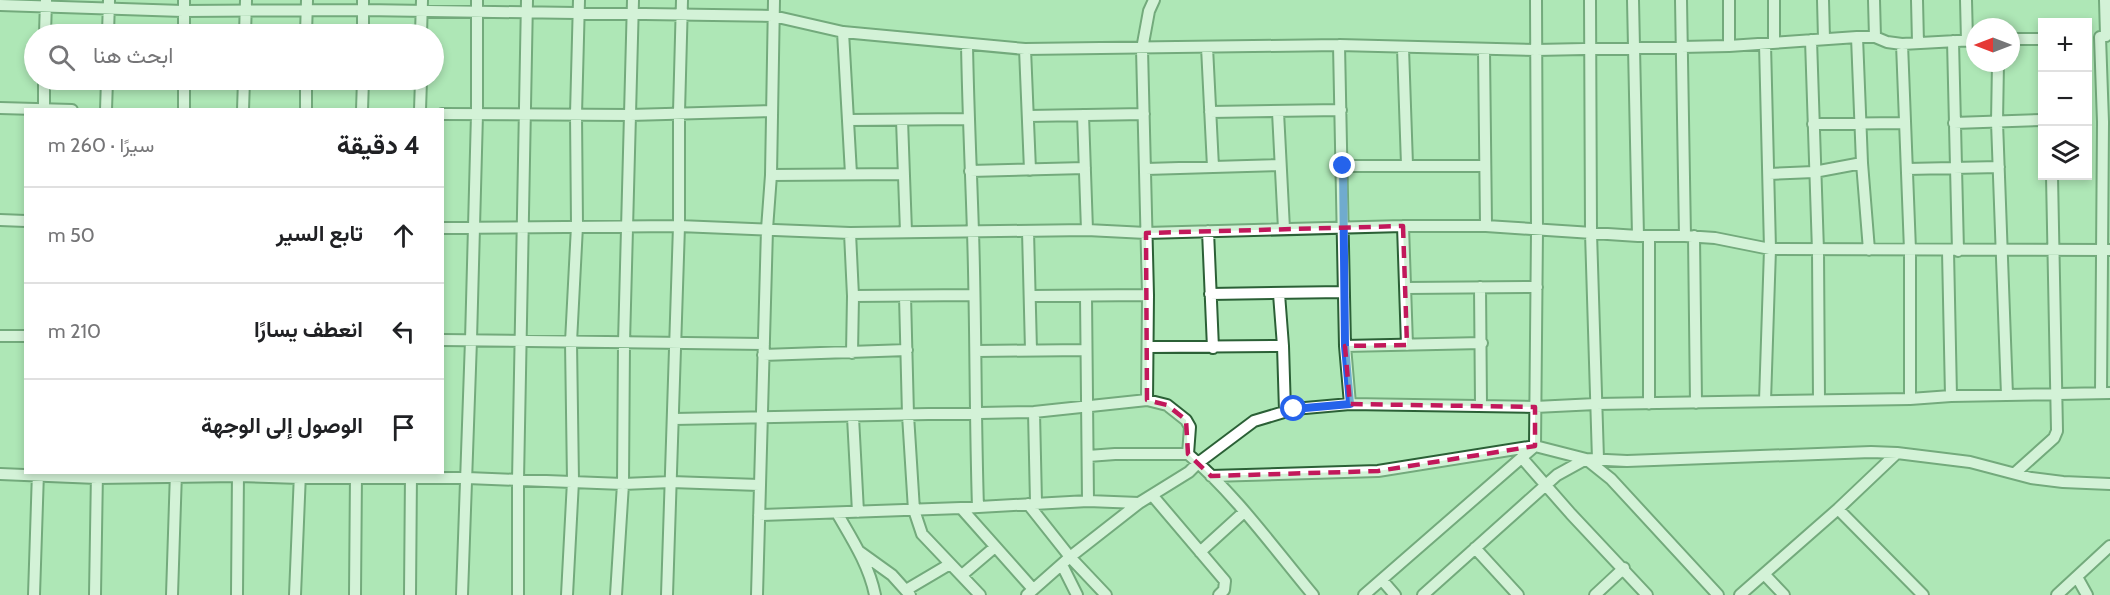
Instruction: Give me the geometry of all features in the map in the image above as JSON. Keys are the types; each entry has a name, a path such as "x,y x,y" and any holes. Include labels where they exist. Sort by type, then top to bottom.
{"street":[{"path":"306,24 307,0"},
{"path":"421,24 422,0"},
{"path":"462,595 477,114 477,0"},
{"path":"518,595 527,0"},
{"path":"567,595 573,481 572,342 577,226 576,114 579,0"},
{"path":"616,595 623,484 624,343 633,0"},
{"path":"667,595 679,226 682,0"},
{"path":"757,595 767,229 771,175 774,0"},
{"path":"1148,400 1146,169 1142,49 1149,11 1154,0"},
{"path":"1364,595 1535,446 1536,0"},
{"path":"1590,0 1591,233 1596,404 1592,459 1719,595"},
{"path":"1633,0 1649,404"},
{"path":"1681,0 1696,403"},
{"path":"1729,0 1729,46"},
{"path":"1765,401 1770,249 1770,43 1774,0"},
{"path":"1823,0 1824,39"},
{"path":"1874,0 1875,37"},
{"path":"1917,0 1917,43"},
{"path":"1966,0 1968,18"},
{"path":"960,508 1030,592 1138,503 1189,472 1254,421 1294,409 1350,404 1535,407 2106,393 2105,0"},
{"path":"45,24 46,3"},
{"path":"0,4 246,6 306,12 363,5 422,12 773,16 843,32 1025,49 1339,45 1484,50 1590,50 1729,46 1857,37 1875,37 1887,42 1902,44 1966,40"},
{"path":"108,24 109,4"},
{"path":"363,5 363,24"},
{"path":"184,6 184,24"},
{"path":"245,24 246,6"},
{"path":"843,32 851,174"},
{"path":"1857,37 1862,163 1869,250"},
{"path":"2020,39 2038,39"},
{"path":"1811,40 1818,251 1819,400"},
{"path":"1951,396 1956,169 1953,41"},
{"path":"967,44 978,507"},
{"path":"1902,44 1910,250 1910,399"},
{"path":"1339,45 1345,346 1350,404"},
{"path":"1207,47 1213,167"},
{"path":"1403,48 1407,165"},
{"path":"1025,49 1030,170"},
{"path":"1484,50 1486,226"},
{"path":"1998,72 1997,122 2007,395"},
{"path":"44,90 44,108"},
{"path":"106,108 107,90"},
{"path":"183,108 184,90"},
{"path":"243,108 244,90"},
{"path":"306,90 306,108"},
{"path":"363,90 363,108"},
{"path":"420,108 421,90"},
{"path":"0,108 24,109"},
{"path":"1210,112 1341,110"},
{"path":"444,114 630,115 772,111"},
{"path":"1278,112 1284,229"},
{"path":"1028,116 1144,114"},
{"path":"1083,115 1086,230"},
{"path":"848,120 968,119"},
{"path":"902,120 906,232"},
{"path":"1954,123 2038,120"},
{"path":"1813,124 1904,123"},
{"path":"1769,174 1814,172 1862,163"},
{"path":"1146,169 1280,165"},
{"path":"1343,166 1485,166"},
{"path":"1907,169 1999,167"},
{"path":"970,171 1085,168"},
{"path":"771,175 904,174"},
{"path":"2015,473 2054,438 2057,431 2052,180"},
{"path":"0,220 24,221"},
{"path":"444,228 679,226 850,233 1086,230 1146,233 1486,226 1643,236 1689,236 1715,238 1770,249 1818,251 2106,250"},
{"path":"1403,226 1407,345"},
{"path":"1028,231 1031,350"},
{"path":"1208,231 1213,348"},
{"path":"850,233 853,296 852,353"},
{"path":"1480,287 1481,405"},
{"path":"1406,288 1537,287"},
{"path":"1210,294 1344,292"},
{"path":"1279,294 1285,411"},
{"path":"853,296 974,295"},
{"path":"1030,296 1148,295"},
{"path":"905,296 908,415 914,510 922,534 980,595"},
{"path":"1086,296 1088,501"},
{"path":"0,336 24,336"},
{"path":"444,340 676,343 764,350 852,353 907,350"},
{"path":"1345,346 1482,343"},
{"path":"1149,347 1283,346"},
{"path":"976,351 1086,350"},
{"path":"674,419 1034,412 1148,400 1167,405 1186,420 1190,427 1188,454"},
{"path":"1034,412 1032,504 1066,561 1077,595"},
{"path":"853,417 858,512"},
{"path":"1211,476 1378,471 1535,446 1592,459 1627,461 1859,452 1897,453 1970,462 2031,478 2110,484"},
{"path":"1740,595 1838,509 1897,453"},
{"path":"1088,456 1188,454 1244,512 1312,595"},
{"path":"1522,458 1647,595"},
{"path":"1423,595 1557,475 1592,459"},
{"path":"0,474 411,475 623,484 671,482 759,484"},
{"path":"34,595 38,474"},
{"path":"237,595 238,474"},
{"path":"95,595 97,475"},
{"path":"172,595 175,475"},
{"path":"295,595 300,475"},
{"path":"355,595 356,475"},
{"path":"410,595 411,475"},
{"path":"1152,495 1225,581 1224,590 1219,595"},
{"path":"759,515 1088,501 1138,503"},
{"path":"1838,509 1923,595"},
{"path":"1200,552 1244,512"},
{"path":"837,513 858,550 872,581 875,595"},
{"path":"2057,595 2110,546"},
{"path":"962,575 995,548"},
{"path":"1475,548 1518,595"},
{"path":"858,550 892,575 908,592 950,564"},
{"path":"1066,561 1106,595"},
{"path":"1595,595 1624,568"},
{"path":"1765,575 1784,595"},
{"path":"2077,577 2087,595"},
{"path":"1382,580 1395,595"}],"highlighted area":[{"path":"1403,226 1407,345 1345,346 1350,404 1535,407 1535,446 1378,471 1211,476 1188,454 1186,420 1167,405 1147,400 1146,233"}],"route":[{"path":"1294,409 1350,404 1345,346 1343,166"}]}
